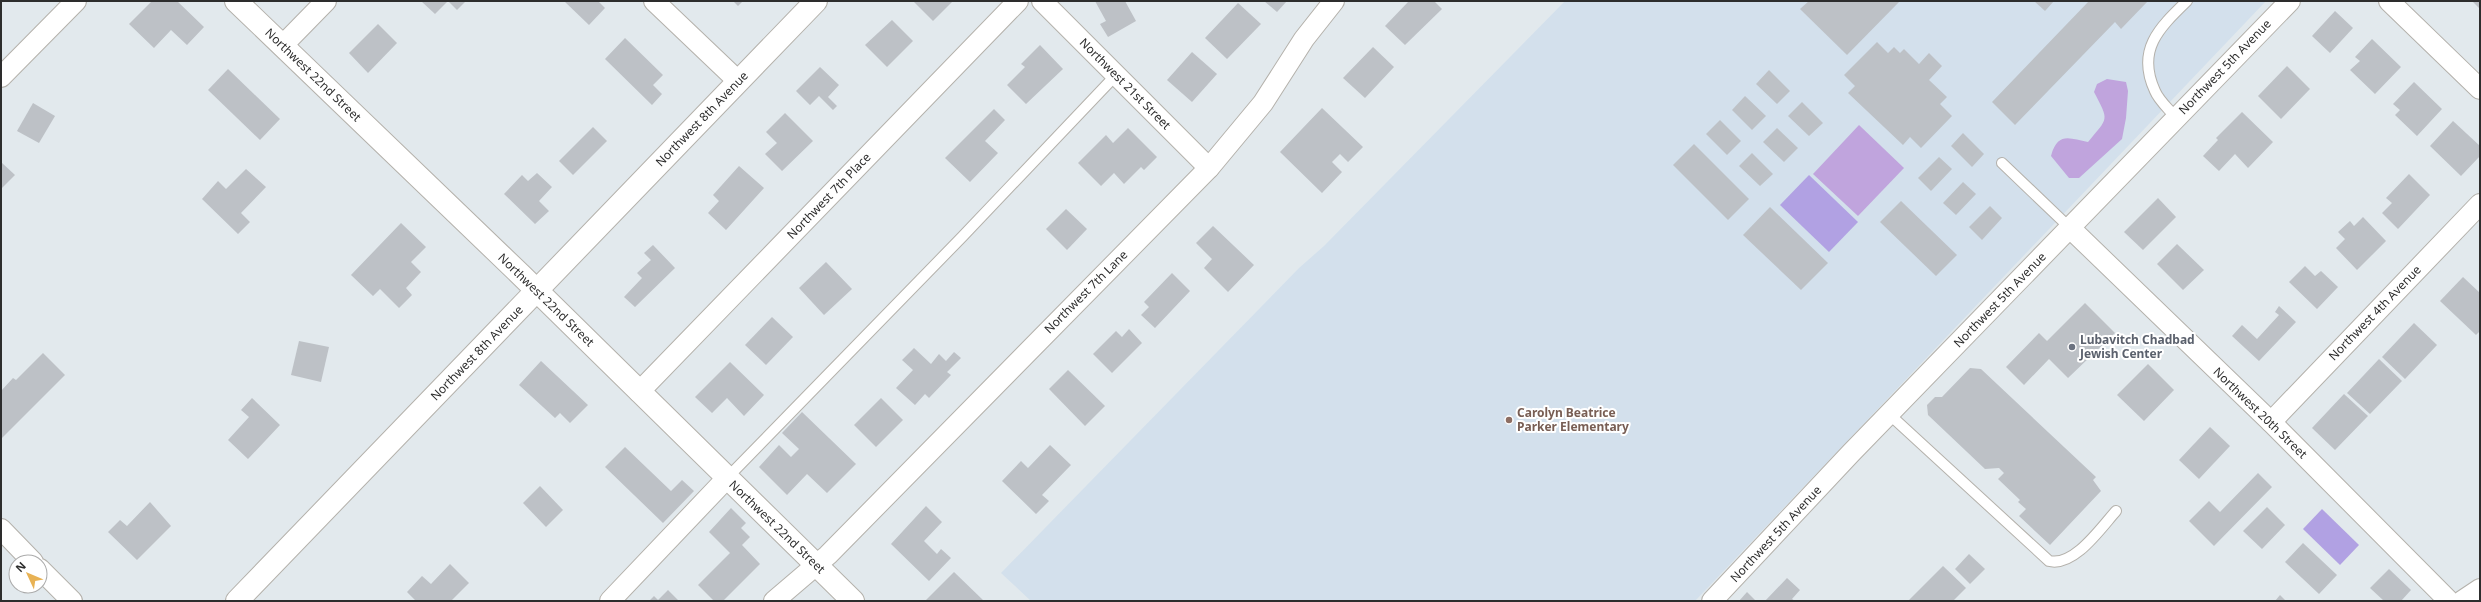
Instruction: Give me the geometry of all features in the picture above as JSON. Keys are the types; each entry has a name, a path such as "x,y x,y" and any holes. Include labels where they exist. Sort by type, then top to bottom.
{"street":[{"path":"1,77 76,1"},
{"name":"Northwest 22nd Street","path":"236,1 854,601"},
{"path":"282,46 326,1"},
{"path":"654,1 738,82"},
{"name":"Northwest 8th Avenue","path":"237,601 816,1"},
{"name":"Northwest 7th Place","path":"639,392 1018,1"},
{"name":"Northwest 21st Street","path":"1042,1 1209,168"},
{"name":"Northwest 7th Lane","path":"774,601 817,565 1209,168 1263,103 1304,39 1334,1"},
{"name":"Northwest 5th Avenue","path":"1712,601 2069,227 2290,1"},
{"path":"2389,1 2480,89"},
{"name":"Northwest 4th Avenue","path":"2271,422 2480,204"},
{"name":"Northwest 20th Street","path":"2069,227 2271,422 2449,601"},
{"path":"610,601 726,478"},
{"path":"1,529 25,554"},
{"name":"Northwest 7th Lane","path":"796,601 817,565"},
{"path":"48,577 72,601"},
{"path":"2462,601 2480,589"}],"lane":[{"path":"2176,118 2155,92 2149,68 2150,45 2155,33 2186,1"},
{"path":"726,478 962,237 1116,75"},
{"path":"2002,163 2069,227"},
{"path":"1889,414 2048,561 2057,563 2068,560 2116,511"}],"shaded area":[{"name":"Carolyn Beatrice Parker Elementary","path":"1565,1 2266,1 1695,601 1031,601 1001,573 1299,268 1324,246"},
{"path":"2107,79 2126,82 2128,91 2126,118 2122,139 2079,178 2069,178 2051,156 2054,148 2057,143 2065,138 2088,142 2100,128 2103,123 2104,114 2094,92 2097,84"},
{"path":"1859,125 1904,168 1858,216 1813,174"},
{"path":"1809,175 1858,222 1829,252 1780,205"},
{"path":"2322,509 2359,545 2340,565 2303,529"}],"building":[{"path":"152,1 177,1 204,27 187,45 171,30 154,48 129,24"},
{"path":"421,1 448,1 435,14"},
{"path":"448,1 466,1 457,10"},
{"path":"564,1 598,1 605,8 589,25"},
{"path":"733,1 743,1 738,6"},
{"path":"913,1 953,1 933,21"},
{"path":"1095,1 1125,1 1136,21 1108,37 1100,24 1106,21"},
{"path":"1264,1 1287,1 1277,12"},
{"path":"1409,1 1434,1 1442,9 1405,45 1385,26"},
{"path":"1809,1 1900,1 1847,55 1800,9"},
{"path":"2034,1 2054,1 2045,11"},
{"path":"2089,1 2148,1 2121,29 2115,22 2015,125 1992,102"},
{"path":"2472,1 2480,1 2480,9"},
{"path":"1238,3 1261,24 1227,59 1205,38"},
{"path":"2335,11 2353,28 2330,53 2312,36"},
{"path":"892,20 913,41 887,67 865,45"},
{"path":"378,24 397,43 368,73 349,53"},
{"path":"625,38 663,75 653,85 662,94 652,105 605,59"},
{"path":"2372,39 2401,67 2375,94 2350,70 2360,61 2355,57"},
{"path":"1877,42 1888,53 1894,47 1900,53 1904,49 1919,64 1929,53 1942,66 1929,80 1947,97 1940,104 1952,116 1921,148 1910,137 1903,145 1848,93 1855,86 1844,75"},
{"path":"1040,45 1063,69 1026,104 1007,85 1025,67 1021,64"},
{"path":"1373,47 1394,67 1365,98 1343,78"},
{"path":"1192,52 1217,74 1192,102 1167,80"},
{"path":"2287,66 2310,89 2281,119 2258,96"},
{"path":"820,67 839,85 828,97 837,106 833,110 819,96 810,105 796,91"},
{"path":"228,69 280,119 260,140 208,90"},
{"path":"1769,70 1790,91 1777,104 1756,84"},
{"path":"2414,82 2442,109 2417,136 2395,115 2400,110 2393,104"},
{"path":"1745,96 1766,116 1752,130 1732,110"},
{"path":"1802,102 1823,123 1809,136 1788,116"},
{"path":"33,103 55,116 39,143 17,131"},
{"path":"1322,108 1363,147 1348,162 1340,154 1332,162 1342,172 1322,193 1280,152"},
{"path":"994,109 1005,120 985,141 998,153 970,182 945,158"},
{"path":"2242,112 2273,142 2248,168 2235,154 2219,171 2203,156 2218,140 2216,138"},
{"path":"785,113 813,141 782,171 765,154 777,143 766,132"},
{"path":"1720,120 1741,141 1727,155 1706,134"},
{"path":"2453,121 2480,146 2480,156 2461,176 2430,146"},
{"path":"593,127 607,141 573,175 559,161"},
{"path":"1128,128 1157,157 1144,170 1141,167 1124,184 1114,173 1101,186 1078,163 1106,135 1113,143"},
{"path":"1777,128 1798,148 1784,162 1763,142"},
{"path":"1963,133 1984,154 1972,167 1951,146"},
{"path":"1694,144 1749,199 1728,220 1673,165"},
{"path":"1752,153 1773,174 1760,186 1739,166"},
{"path":"1939,157 1952,169 1931,191 1918,178"},
{"path":"1,162 15,175 1,189"},
{"path":"739,166 764,188 726,230 708,213 719,201 713,195"},
{"path":"246,169 266,187 241,213 250,222 238,234 202,199 218,181 226,189"},
{"path":"537,173 552,187 539,201 549,211 535,224 504,194 522,175 528,181"},
{"path":"2409,174 2430,195 2398,229 2382,213 2392,203 2386,198"},
{"path":"1963,182 1976,194 1956,215 1943,203"},
{"path":"2158,198 2176,217 2143,250 2124,232"},
{"path":"1901,201 1957,255 1936,276 1880,222"},
{"path":"1990,206 2002,218 1982,240 1969,227"},
{"path":"1770,207 1828,263 1801,290 1743,235"},
{"path":"1066,209 1087,229 1067,250 1046,229"},
{"path":"2363,217 2386,241 2357,270 2336,248 2345,239 2338,232 2350,221 2354,226"},
{"path":"401,223 426,247 411,262 421,272 406,288 412,295 399,308 380,289 373,296 351,275"},
{"path":"1213,226 1254,265 1228,292 1204,268 1212,259 1196,243"},
{"path":"2177,244 2204,270 2183,290 2157,264"},
{"path":"653,245 675,268 635,307 624,297 642,278 637,273 651,260 644,253"},
{"path":"826,262 852,289 824,315 799,288"},
{"path":"2305,266 2315,276 2321,271 2338,287 2317,309 2289,282"},
{"path":"1172,273 1190,291 1155,328 1141,315 1149,307 1144,302"},
{"path":"2463,277 2480,293 2480,331 2476,335 2440,301"},
{"path":"2085,303 2115,333 2068,378 2049,359 2024,385 2006,367 2039,333 2047,341"},
{"path":"2279,306 2296,322 2259,361 2232,336 2242,325 2257,339 2279,315 2275,312"},
{"path":"772,317 793,337 766,365 745,345"},
{"path":"2414,323 2437,345 2405,379 2382,357"},
{"path":"1129,329 1142,343 1112,373 1093,354 1116,331 1122,337"},
{"path":"299,341 329,347 321,382 291,375"},
{"path":"914,348 931,364 939,354 946,361 954,352 961,358 947,372 951,375 929,398 925,394 915,405 896,388 913,370 902,360"},
{"path":"43,353 65,375 1,439 1,391 13,378 16,380"},
{"path":"2379,359 2402,381 2370,414 2347,393"},
{"path":"541,361 588,405 570,423 560,413 555,418 519,385"},
{"path":"730,362 764,395 744,416 727,398 712,413 695,397"},
{"path":"2148,364 2174,390 2144,421 2117,395"},
{"path":"1970,368 1981,369 2096,477 2093,480 2101,491 2050,545 2019,516 2026,509 2018,502 2020,500 1998,479 2004,473 1999,468 1985,469 1928,415 1927,405 1935,397 1942,397"},
{"path":"1068,370 1105,406 1085,426 1049,389"},
{"path":"2344,394 2368,416 2335,450 2312,428"},
{"path":"252,398 280,425 248,459 228,440 249,417 241,410"},
{"path":"881,398 903,420 876,447 854,425"},
{"path":"802,412 856,464 827,493 807,474 787,495 759,467 779,445 791,457 799,449 782,433"},
{"path":"2210,427 2230,446 2199,479 2179,460"},
{"path":"1050,445 1071,465 1042,495 1049,501 1036,514 1002,481 1021,461 1028,468"},
{"path":"625,447 671,491 682,480 694,491 663,523 605,467"},
{"path":"2258,473 2272,487 2214,546 2189,521 2209,501 2220,512"},
{"path":"540,486 563,510 546,527 523,503"},
{"path":"150,502 171,526 137,560 108,532 120,520 127,526"},
{"path":"926,506 942,522 924,541 937,554 941,549 951,558 929,581 891,544"},
{"path":"2267,507 2285,525 2262,549 2243,531"},
{"path":"731,508 746,523 741,528 750,537 742,545 760,564 723,601 714,601 698,585 730,553 709,532"},
{"path":"2303,543 2337,575 2319,594 2285,562"},
{"path":"1969,554 1985,569 1970,584 1955,569"},
{"path":"450,564 469,583 451,601 416,601 407,592 422,576 431,584"},
{"path":"1943,566 1966,588 1953,601 1908,601"},
{"path":"2389,569 2411,590 2401,601 2384,601 2370,588"},
{"path":"954,572 984,601 925,601"},
{"path":"1787,578 1800,590 1792,599 1795,601 1765,601"},
{"path":"668,590 679,601 649,601 654,596 658,600"},
{"path":"1747,592 1756,601 1739,601"},
{"path":"2280,595 2286,601 2275,601"}],"place":[{"name":"Lubavitch Chadbad Jewish Center","path":"2072,347"},
{"name":"Carolyn Beatrice Parker Elementary","path":"1509,420"}]}
